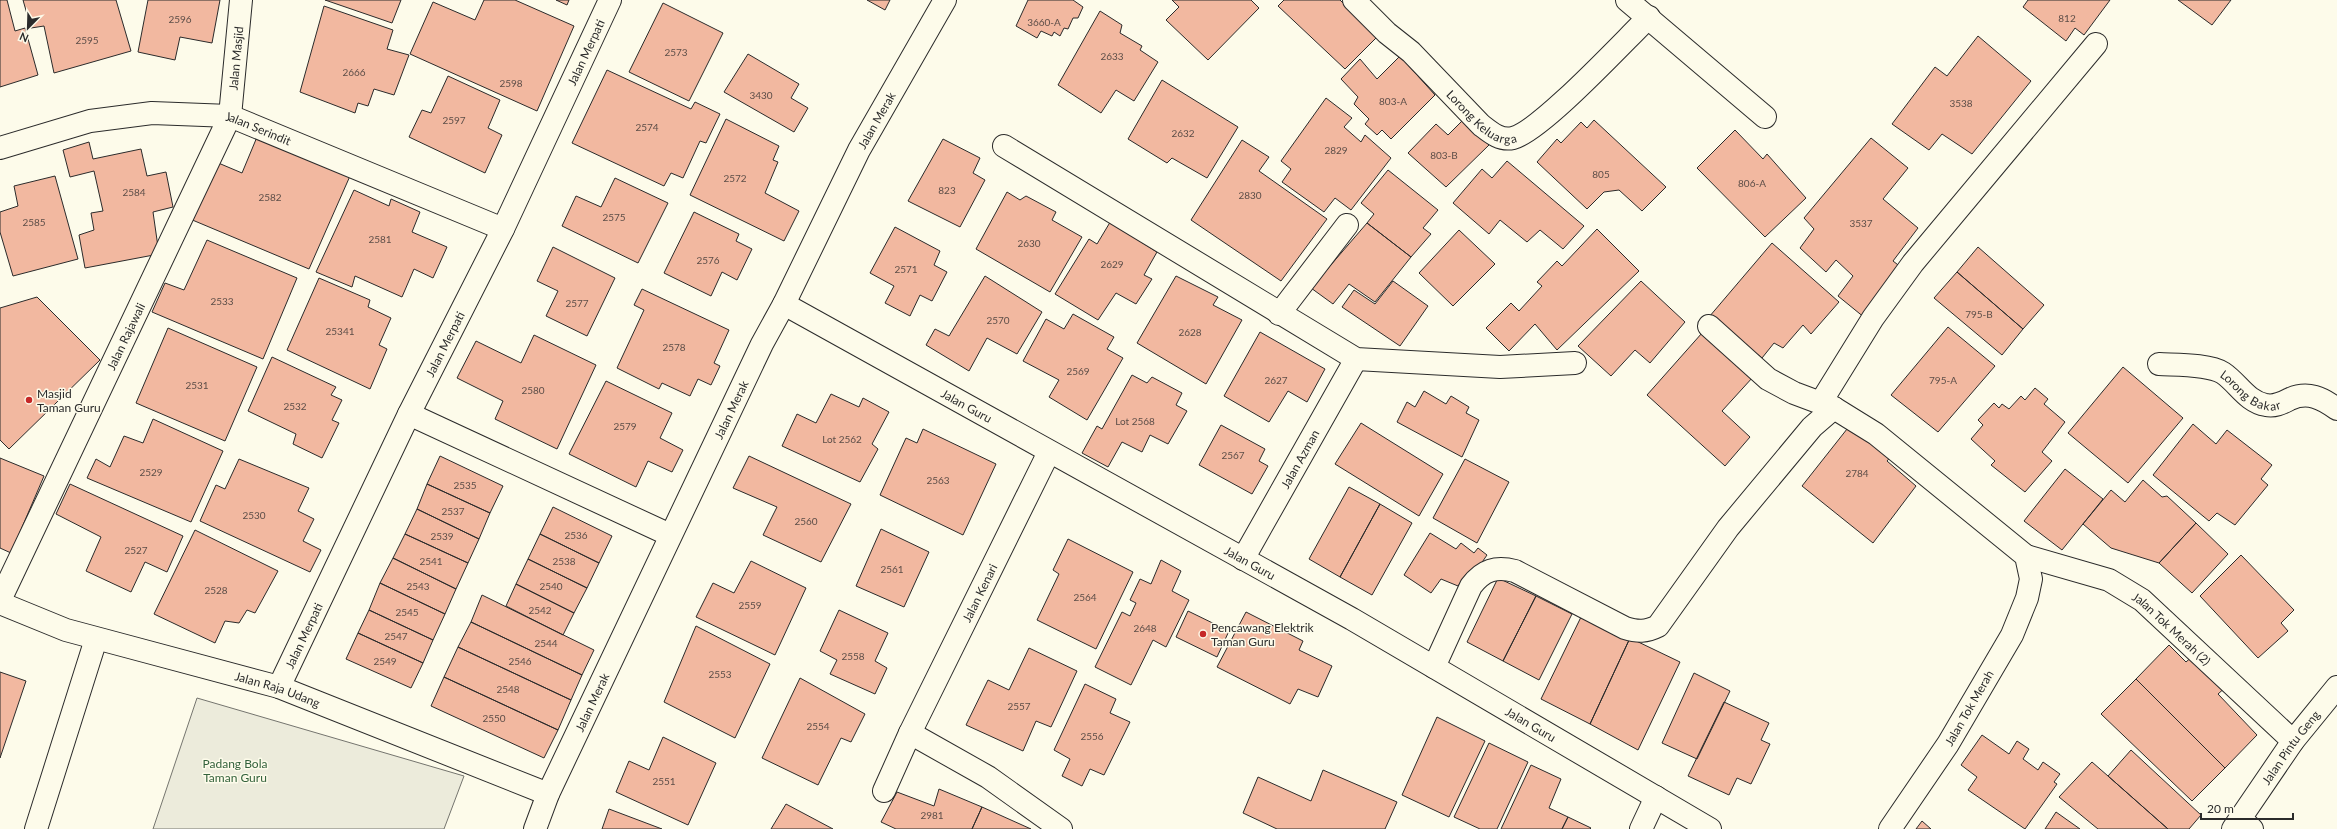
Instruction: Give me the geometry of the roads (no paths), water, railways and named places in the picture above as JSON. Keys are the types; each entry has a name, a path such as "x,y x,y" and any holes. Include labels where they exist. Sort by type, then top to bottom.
{"street":[{"name":"Jalan Masjid","path":"230,116 241,0"},
{"name":"Jalan Merpati","path":"279,687 409,414 503,229 610,0"},
{"name":"Jalan Merak","path":"535,829 548,794 762,344 784,304 859,150 945,0"},
{"name":"Lorong Keluarga","path":"1354,0 1387,33 1411,52 1481,125 1491,134 1502,138 1513,138 1538,123 1649,17"},
{"path":"1627,0 1649,17 1765,118"},
{"path":"1434,667 1471,586 1479,576 1490,570 1503,568 1515,572 1625,628 1636,632 1648,631 1658,626 1728,528 1812,427 1827,405 1873,318 1913,262 2096,44"},
{"name":"Jalan Serindit","path":"0,148 90,121 152,113 230,116 503,229"},
{"name":"Jalan Rajawali","path":"0,602 230,116"},
{"path":"1004,146 1279,314 1356,358 1500,367 1575,363"},
{"path":"1279,314 1347,225"},
{"name":"Jalan Guru","path":"784,304 1434,667 1710,829"},
{"path":"1709,326 1745,361 1768,379 1794,393 1827,405 1876,434 2026,556"},
{"name":"Jalan Azman","path":"1243,559 1356,358"},
{"name":"Lorong Bakar","path":"2159,364 2216,369 2229,377 2257,403 2268,406 2280,404 2297,396 2307,395 2318,396 2337,410"},
{"path":"409,414 670,535"},
{"name":"Jalan Kenari","path":"884,791 910,733 1049,452"},
{"name":"Jalan Tok Merah","path":"1890,829 1948,744 2012,635 2027,598 2031,579 2026,556"},
{"name":"Jalan Tok Merah (2)","path":"2026,556 2109,580 2142,600 2292,741"},
{"name":"Jalan Raja Udang","path":"0,602 66,630 279,687 548,794"},
{"path":"36,829 96,639"},
{"name":"Jalan Pintu Geng","path":"2242,825 2292,741 2337,687"},
{"path":"910,733 988,777 1061,829"},
{"path":"1642,829 1656,797"}],"place":[{"name":"Masjid Taman Guru","path":"29,400"},
{"name":"Pencawang Elektrik Taman Guru","path":"1203,634"}],"park label":[{"name":"Padang Bola Taman Guru","path":"235,770"}]}
